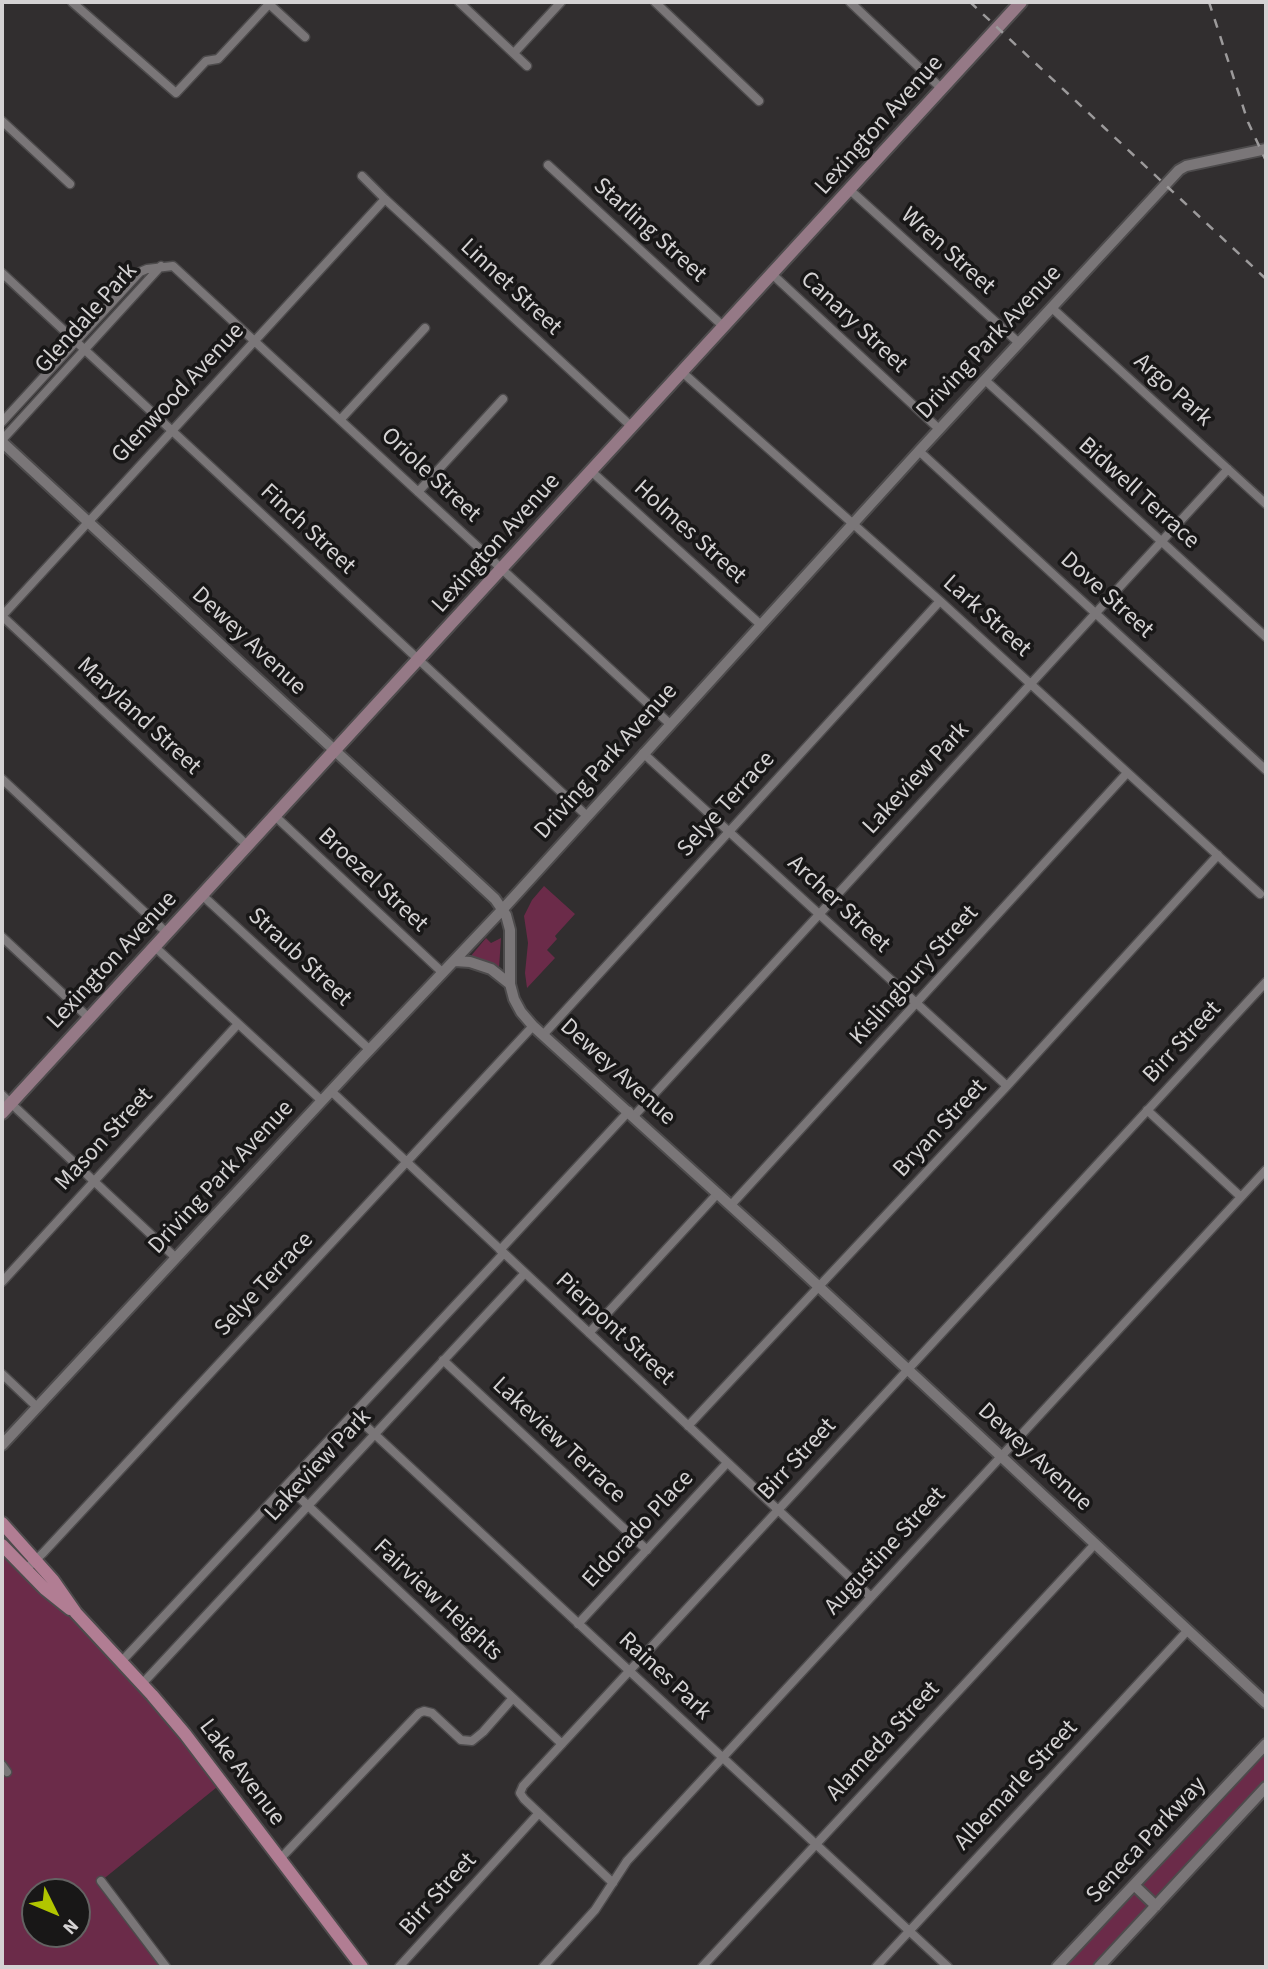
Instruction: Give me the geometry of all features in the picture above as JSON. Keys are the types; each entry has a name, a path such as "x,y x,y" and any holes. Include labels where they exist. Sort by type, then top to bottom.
{"main road":[{"name":"Lexington Avenue","path":"5,1104 155,947 1021,2"},
{"name":"Lake Avenue","path":"2,1523 62,1591 76,1613 181,1728 362,1967"},
{"name":"Lake Avenue","path":"2,1545 54,1598 76,1613"}],"street":[{"path":"72,2 176,93 206,61 218,60 268,3 305,37"},
{"path":"459,2 527,66"},
{"path":"514,53 561,2"},
{"path":"655,2 760,101"},
{"path":"850,2 942,89"},
{"path":"2,121 69,184"},
{"name":"Driving Park Avenue","path":"2,1445 455,961 939,429 1179,170 1186,166 1266,149"},
{"name":"Starling Street","path":"548,165 724,327"},
{"name":"Linnet Street","path":"362,176 632,426"},
{"name":"Wren Street","path":"850,190 1019,343"},
{"name":"Glenwood Avenue","path":"2,616 385,199"},
{"name":"Oriole Street","path":"161,266 171,265 178,269 670,724"},
{"name":"Glendale Park","path":"2,422 140,272 161,266"},
{"name":"Glendale Park","path":"2,441 161,266"},
{"name":"Finch Street","path":"2,273 586,815"},
{"name":"Canary Street","path":"772,274 939,429"},
{"name":"Argo Park","path":"1052,308 1266,504"},
{"path":"341,420 425,328"},
{"name":"Lark Street","path":"682,372 940,601 1260,894"},
{"name":"Bidwell Terrace","path":"985,380 1266,637"},
{"path":"418,492 503,399"},
{"name":"Dewey Avenue","path":"2,441 503,909 510,930 510,984 517,1005 533,1027 820,1287 1266,1703"},
{"name":"Dove Street","path":"919,451 1266,770"},
{"name":"Lakeview Park","path":"121,1662 819,914 1228,469"},
{"name":"Holmes Street","path":"592,471 761,625"},
{"name":"Selye Terrace","path":"543,1035 940,601"},
{"name":"Maryland Street","path":"2,616 248,846"},
{"name":"Archer Street","path":"643,753 1007,1086"},
{"name":"Kislingbury Street","path":"731,1205 1127,774"},
{"path":"2,779 167,933"},
{"name":"Broezel Street","path":"275,816 443,973"},
{"name":"Bryan Street","path":"688,1426 1007,1086 1218,855"},
{"name":"Straub Street","path":"202,895 370,1050"},
{"path":"2,937 89,1018"},
{"path":"155,947 322,1101"},
{"path":"455,961 470,962 491,969 510,984"},
{"name":"Birr Street","path":"399,1967 538,1814 521,1795 521,1790 1266,982"},
{"name":"Mason Street","path":"2,1282 238,1024"},
{"name":"Selye Terrace","path":"25,1570 533,1027"},
{"name":"Pierpont Street","path":"331,1091 871,1597"},
{"path":"5,1104 94,1181 176,1258"},
{"path":"1147,1110 1241,1196"},
{"name":"Augustine Street","path":"543,1967 595,1910 627,1861 1266,1170"},
{"path":"589,1333 718,1193"},
{"name":"Lakeview Park","path":"142,1684 525,1273"},
{"name":"Lakeview Terrace","path":"443,1360 647,1550"},
{"path":"2,1374 37,1407"},
{"name":"Raines Park","path":"354,1415 948,1967"},
{"name":"Eldorado Place","path":"578,1624 727,1463"},
{"name":"Fairview Heights","path":"287,1486 562,1744"},
{"name":"Alameda Street","path":"702,1967 1095,1544"},
{"name":"Albemarle Street","path":"876,1967 1188,1630"},
{"path":"281,1859 419,1713 432,1713 461,1740 472,1741 513,1698"},
{"name":"Seneca Parkway","path":"1057,1967 1266,1744"},
{"name":"Seneca Parkway","path":"1099,1967 1266,1787"},
{"path":"538,1814 613,1883"},
{"path":"101,1881 166,1967"},
{"path":"1135,1885 1156,1906"}],"shaded area":[{"path":"544,886 575,914 555,936 557,939 547,950 555,958 527,988 525,973 528,943 524,916 532,900"},
{"path":"486,938 491,943 501,938 499,968 470,957"},
{"path":"2,1545 63,1604 222,1783 101,1881 166,1967 2,1967"},
{"path":"1266,1749 1266,1782 1094,1967 1064,1967"}],"railway":[{"path":"970,2 1266,279"},
{"path":"1209,2 1248,122 1266,161"}]}
